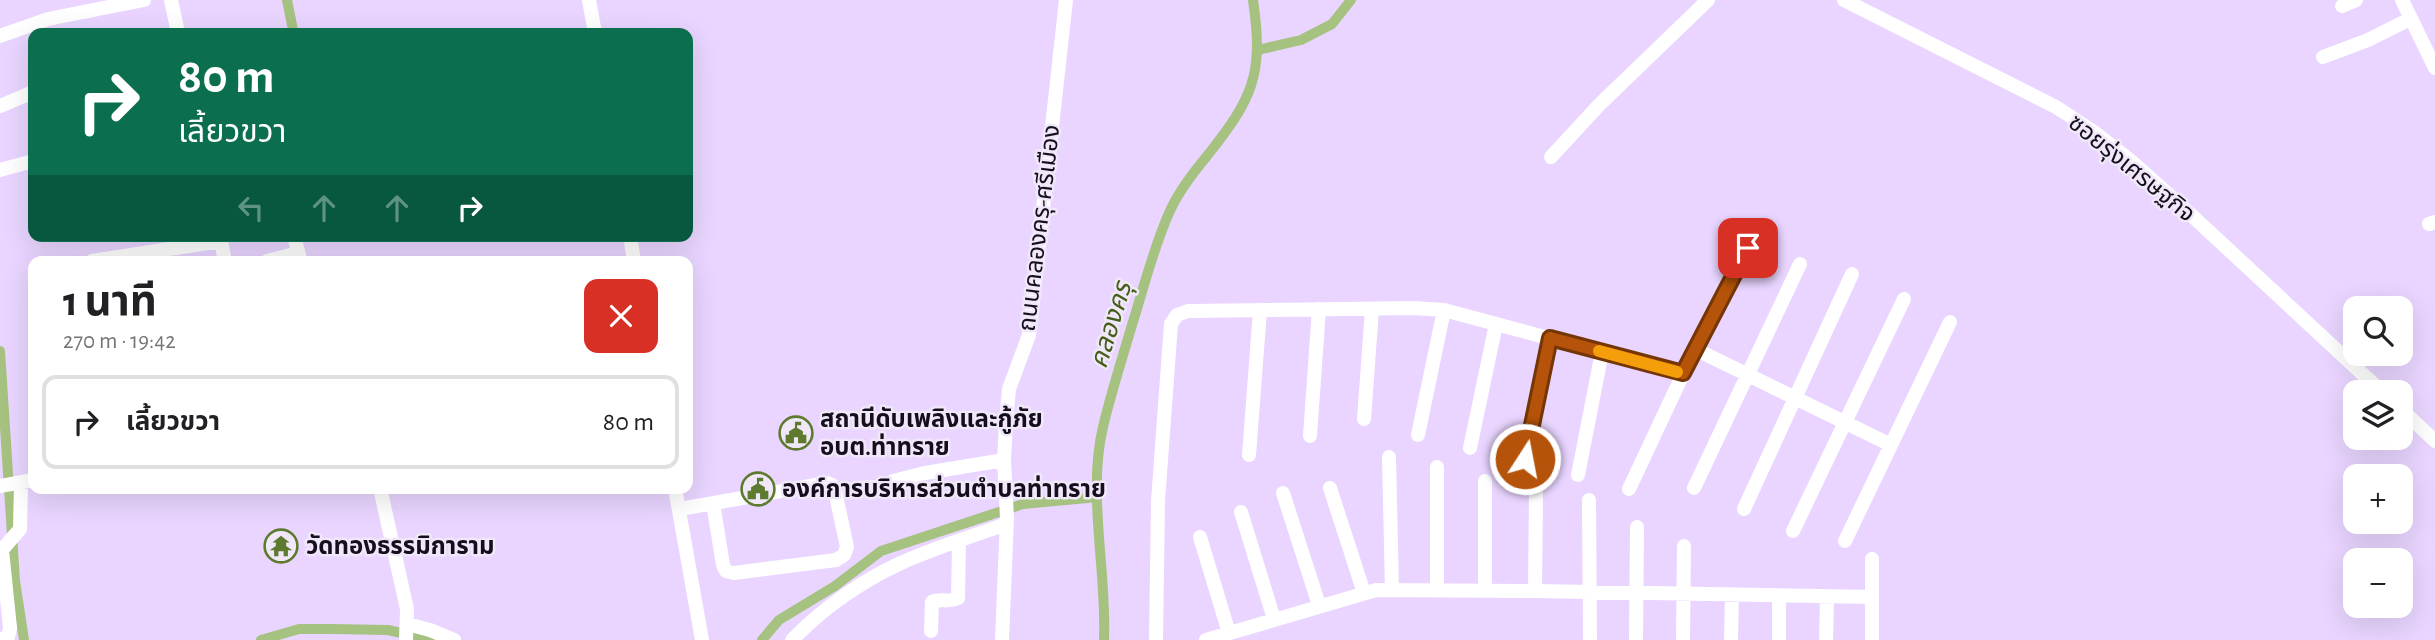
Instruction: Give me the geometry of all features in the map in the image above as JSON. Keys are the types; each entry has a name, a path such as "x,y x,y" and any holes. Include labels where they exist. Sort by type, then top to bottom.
{"street":[{"path":"0,36 48,19 144,0"},
{"path":"171,0 177,28"},
{"path":"589,0 594,28"},
{"name":"ถนนคลองครุ-ศรีเมือง","path":"1002,640 1006,521 1004,460 1009,389 1029,335 1066,0"},
{"path":"1551,157 1599,105 1708,0"},
{"name":"ซอยรุ่งเศรษฐกิจ","path":"1844,0 2056,107 2094,132 2137,166 2369,380"},
{"path":"2402,0 2435,68"},
{"path":"2323,57 2368,40 2410,19"},
{"path":"0,106 28,94"},
{"path":"0,170 28,162"},
{"path":"120,256 199,242"},
{"path":"1629,489 1683,373 1748,248"},
{"path":"1694,488 1800,264"},
{"path":"1744,509 1852,274"},
{"path":"1793,531 1905,299"},
{"path":"1310,436 1319,309"},
{"path":"1364,419 1372,309"},
{"path":"1249,455 1260,310"},
{"path":"1156,640 1158,501 1171,324 1177,315 1188,311 1444,310 1683,373"},
{"path":"1418,435 1444,310"},
{"path":"1845,541 1950,321"},
{"path":"1470,448 1496,324"},
{"path":"1525,459 1550,338"},
{"path":"1695,349 1891,445"},
{"path":"1578,475 1602,352"},
{"path":"2413,421 2435,441"},
{"path":"1389,457 1392,590"},
{"path":"854,489 888,486 894,481 925,473 1004,460"},
{"path":"1437,467 1437,590"},
{"path":"1485,481 1485,590"},
{"path":"680,509 713,503 827,483 835,491 847,547 844,555 836,560 734,573 726,571 713,503"},
{"path":"0,640 8,638 10,633 2,550 20,529 11,484"},
{"path":"1330,488 1364,593"},
{"path":"1535,591 1536,490"},
{"path":"1283,493 1319,605"},
{"path":"381,494 407,609 407,631 430,630 453,640"},
{"path":"676,494 702,640"},
{"path":"1589,500 1590,640"},
{"path":"1241,512 1274,619"},
{"path":"792,640 828,609 881,573 1006,521"},
{"path":"1636,640 1637,527"},
{"path":"1200,537 1229,633"},
{"path":"931,631 932,602 953,601 958,598 959,542"},
{"path":"1684,546 1684,640"},
{"path":"1872,559 1872,640"},
{"path":"1206,640 1376,590 1872,597"},
{"path":"1731,640 1732,595"},
{"path":"1779,596 1779,640"},
{"path":"1826,640 1827,598"}],"waterway":[{"path":"287,0 293,28"},
{"name":"คลองครุ","path":"1104,640 1097,506 1103,427 1149,268 1169,213 1186,183 1235,118 1251,84 1257,48 1253,0"},
{"name":"คลองครุ","path":"1258,50 1301,40 1332,24 1351,0"},
{"path":"0,351 15,581 24,640"},
{"path":"762,640 779,620 835,586 881,551 1023,504 1098,497"},
{"path":"261,640 299,629 388,630 432,640"}],"slow traffic":[{"path":"1599,351 1677,372"}],"place":[{"name":"สถานีดับเพลิงและกู้ภัย อบต.ท่าทราย","path":"796,433"},
{"name":"องค์การบริหารส่วนตำบลท่าทราย","path":"758,489"},
{"name":"วัดทองธรรมิการาม","path":"281,546"}],"route":[{"path":"1525,459 1550,338 1683,373 1748,248"}]}
